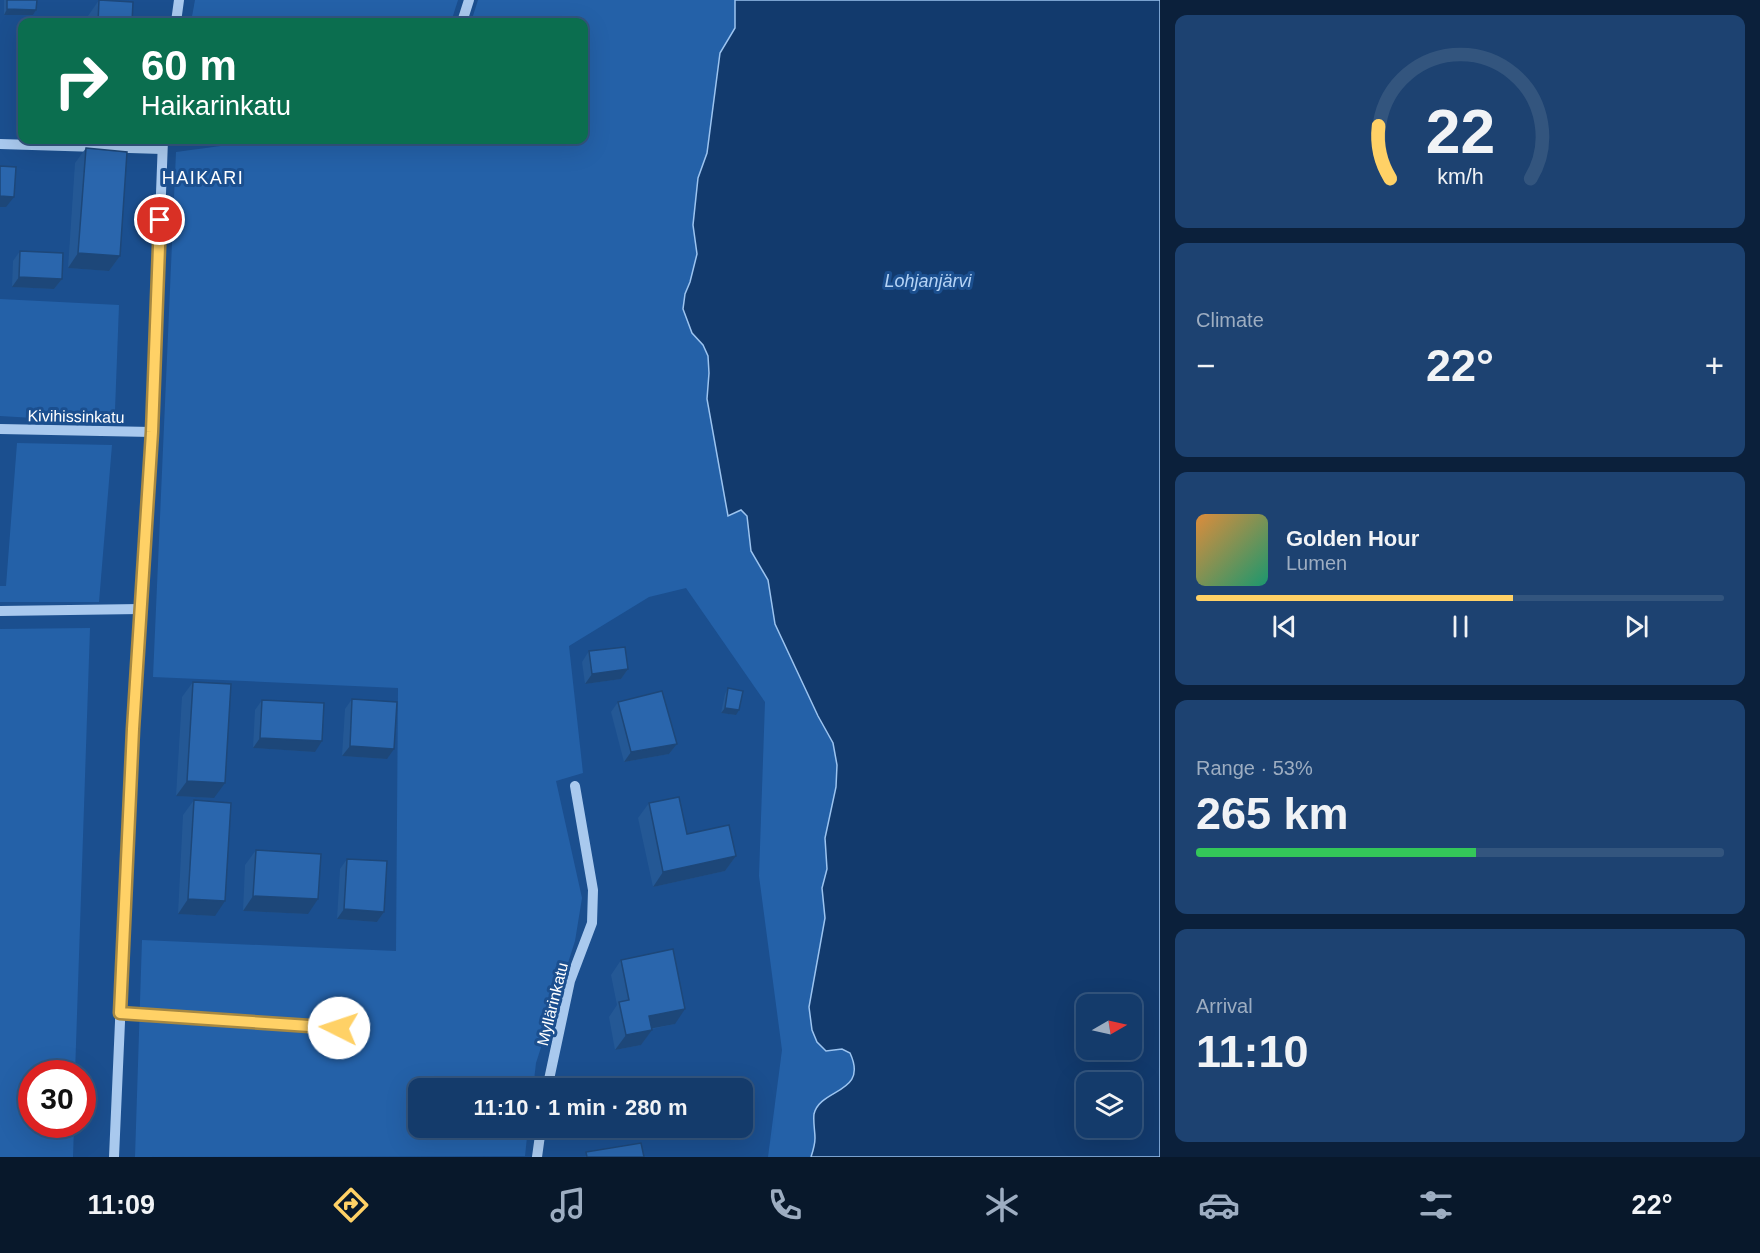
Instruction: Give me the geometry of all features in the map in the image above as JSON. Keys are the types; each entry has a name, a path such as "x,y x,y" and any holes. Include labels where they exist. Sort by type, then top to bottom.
{"street":[{"path":"177,18 179,0"},
{"path":"463,18 469,0"},
{"path":"0,144 18,144"},
{"path":"114,1157 140,609 152,432 163,144"},
{"name":"Kivihissinkatu","path":"0,429 152,432"},
{"path":"0,611 140,609"},
{"name":"Myllärinkatu","path":"549,1078 570,981 592,923 593,890 575,786"},
{"path":"120,1013 339,1028"},
{"path":"537,1157 540,1138"}],"shaded area":[{"path":"195,0 458,0 452,18 192,18"},
{"path":"478,0 735,0 735,28 720,53 707,153 698,178 693,225 697,254 685,294 692,333 703,345 708,356 707,399 728,515 741,510 747,516 751,551 768,580 775,624 833,743 837,765 836,787 825,838 827,869 822,888 825,918 809,1007 826,1051 842,1049 851,1053 855,1066 854,1075 844,1088 828,1097 816,1110 815,1143 811,1157 768,1157 782,1050 759,876 765,702 686,588 649,597 569,646 583,773 556,781 582,898 575,941 536,1063 534,1078 408,1078 408,1138 527,1138 525,1156 135,1157 142,940 396,951 398,688 153,677 176,152 235,144 588,144 588,18 472,18"},
{"path":"0,299 119,305 115,410 109,421 0,416"},
{"path":"17,443 112,445 99,602 0,602 0,586 6,586"},
{"path":"90,628 75,1060 18,1060 18,1138 74,1138 73,1157 0,1157 0,629"}],"water":[{"name":"Lohjanjärvi","path":"735,0 1160,0 1160,1157 811,1157 815,1141 814,1114 825,1099 849,1083 853,1076 854,1066 850,1053 842,1049 826,1051 817,1042 812,1030 809,1007 825,918 822,888 827,869 825,838 836,787 837,765 833,743 775,624 768,580 751,551 747,516 741,510 728,516 707,399 708,356 703,345 692,333 683,309 697,254 693,225 698,178 707,153 720,53 735,28"}],"building":[{"path":"7,0 37,0 36,10 7,9"},
{"path":"99,0 133,2 132,18 98,18"},
{"path":"86,148 127,152 120,256 78,253"},
{"path":"0,166 16,167 14,197 0,196"},
{"path":"20,251 63,253 62,279 19,277"},
{"path":"625,647 628,669 592,674 589,651"},
{"path":"193,682 231,684 225,783 187,781"},
{"path":"728,688 743,691 739,710 725,708"},
{"path":"662,691 677,744 631,752 618,702"},
{"path":"352,699 397,702 394,749 350,746"},
{"path":"262,700 324,703 322,741 260,738"},
{"path":"679,797 687,834 729,825 736,856 663,872 649,803"},
{"path":"194,800 231,803 225,901 188,899"},
{"path":"256,850 321,854 318,899 253,896"},
{"path":"347,859 387,861 384,912 344,909"},
{"path":"673,949 685,1009 649,1016 652,1030 626,1035 619,1002 629,1000 621,960"},
{"path":"641,1143 644,1157 587,1157 586,1152"}],"district":[{"name":"HAIKARI","path":"203,178"}],"route":[{"path":"160,220 152,432 133,729 120,1013 339,1028"}]}
